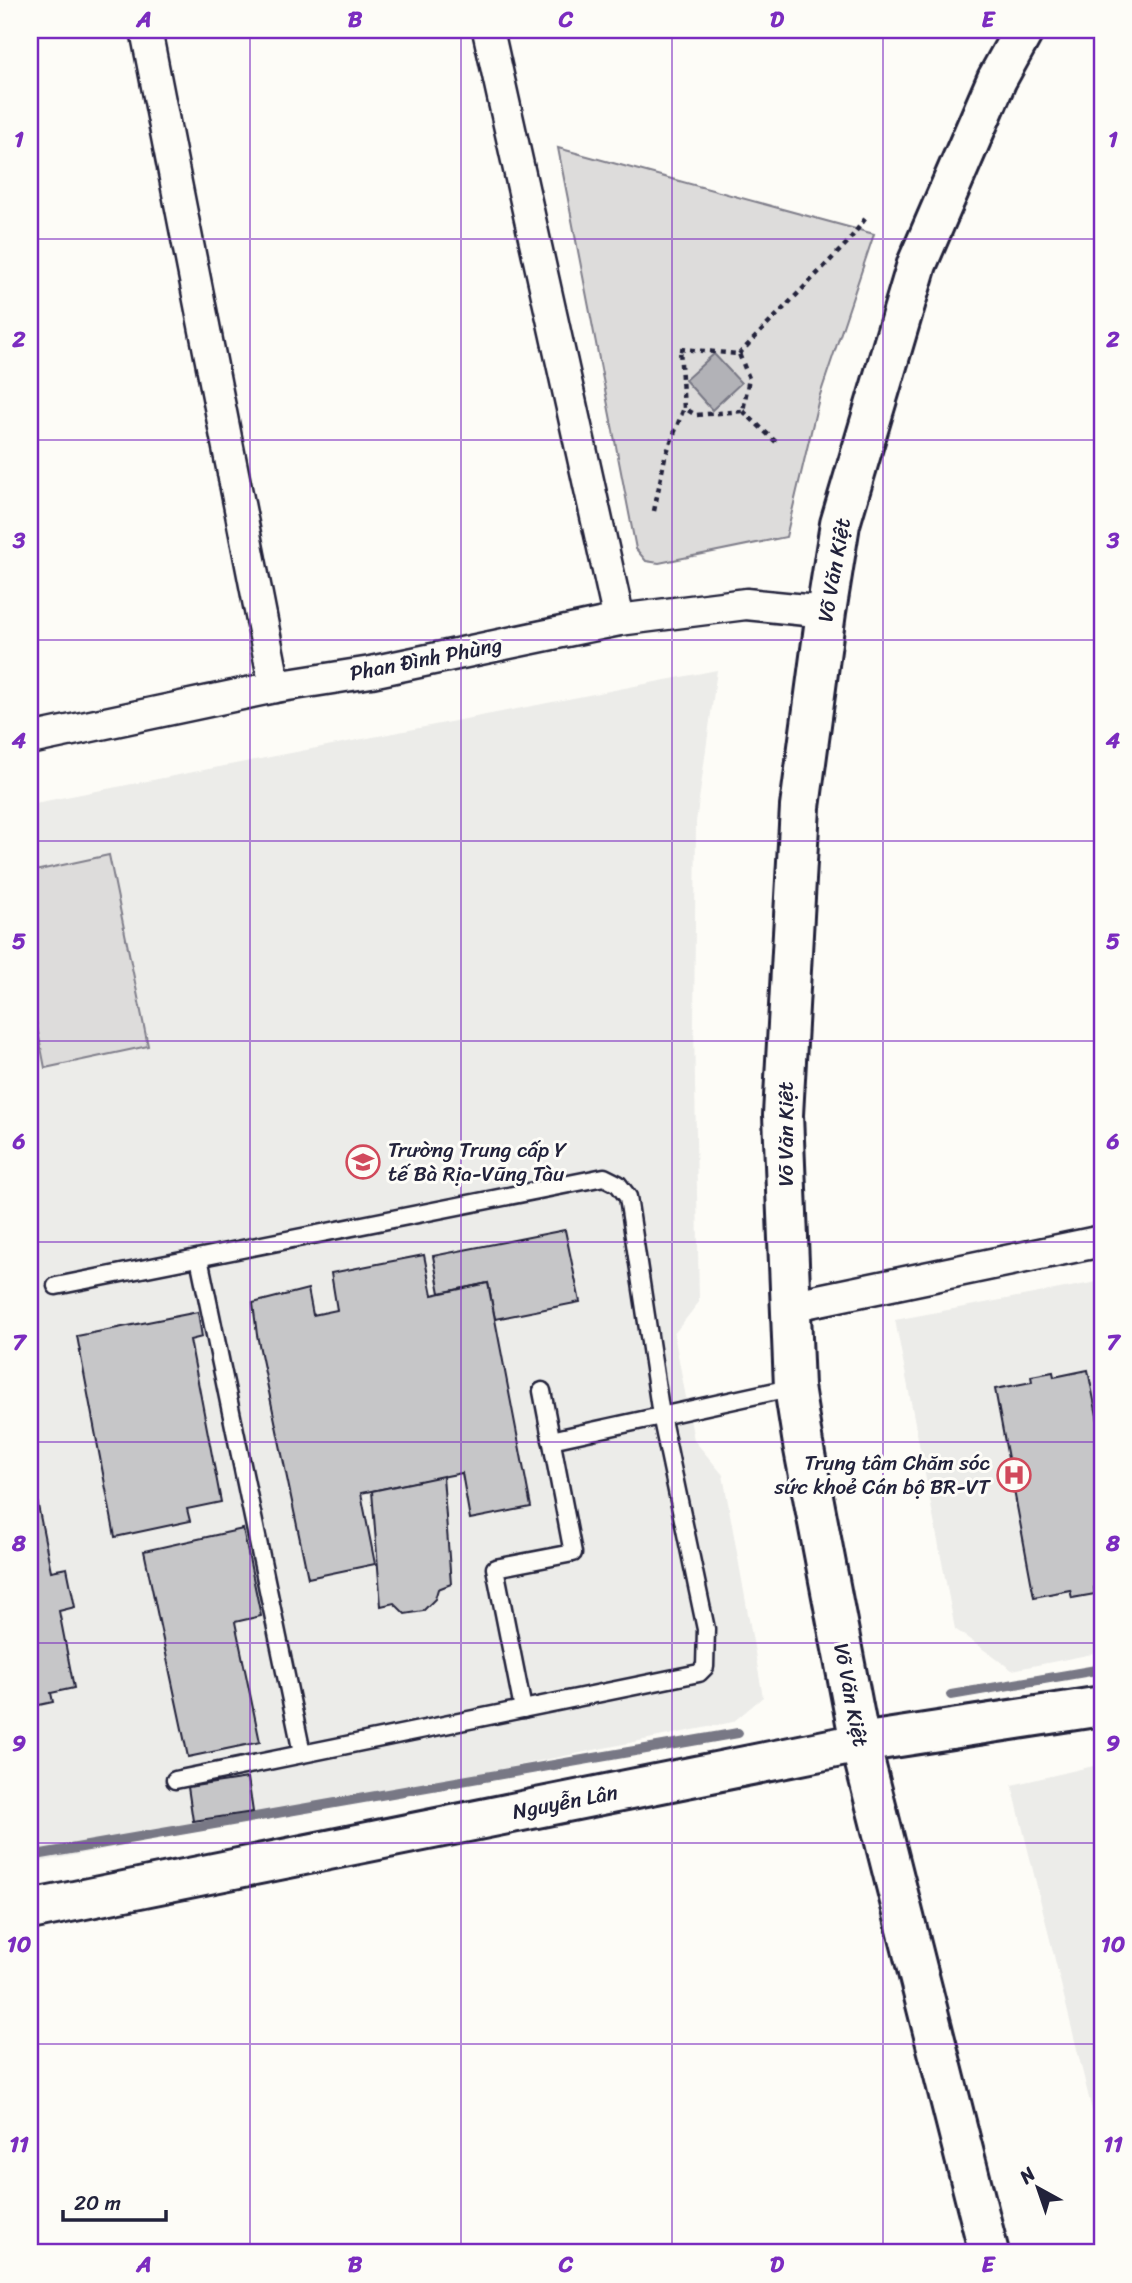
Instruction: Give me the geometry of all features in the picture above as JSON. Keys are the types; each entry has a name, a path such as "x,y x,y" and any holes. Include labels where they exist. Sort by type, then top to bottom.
{"street":[{"path":"146,30 275,687"},
{"path":"488,30 619,620"},
{"name":"Võ Văn Kiệt","path":"989,2253 860,1742 794,1387 783,1115 800,807 840,524 918,264 997,79 1024,30"},
{"name":"Phan Đình Phùng","path":"30,739 275,687 371,672 619,620 746,604 826,612"},
{"path":"790,1306 1102,1241"},
{"name":"Nguyễn Lân","path":"30,1910 860,1742 1102,1706"}],"lane":[{"path":"56,1286 604,1177 618,1184 628,1197 661,1415 706,1629 705,1667 699,1673 174,1780"},
{"path":"199,1258 302,1753"},
{"path":"551,1440 794,1387"},
{"path":"523,1709 495,1568 573,1553 542,1391"}],"path":[{"path":"739,354 847,243 868,215"},
{"path":"654,511 665,457 684,408 680,349 739,354"},
{"path":"739,354 748,378 743,411"},
{"path":"684,408 696,415 743,411 776,443"}],"shaded area":[{"path":"558,148 874,234 819,398 786,537 659,563 646,561 636,549"},
{"path":"714,354 741,383 712,410 685,380"},
{"name":"Trường Trung cấp Y tế Bà Rịa-Vũng Tàu","path":"717,670 696,822 694,1027 699,1302 674,1334 694,1440 723,1475 763,1697 733,1722 30,1864 30,804"},
{"path":"109,855 148,1046 45,1068 30,991 30,872"},
{"name":"Trung tâm Chăm sóc sức khoẻ Cán bộ BR-VT","path":"1102,1281 1102,1652 1012,1670 955,1629 895,1320"},
{"path":"1102,1764 1102,2151 1012,1785"}],"building":[{"path":"565,1230 580,1302 495,1319 488,1283 440,1293 433,1256"},
{"path":"424,1255 432,1295 488,1283 531,1507 470,1519 462,1473 361,1493 375,1564 308,1578 257,1335 253,1303 308,1289 313,1315 337,1310 331,1273"},
{"path":"198,1312 202,1337 190,1340 221,1502 187,1509 190,1521 115,1537 77,1336"},
{"path":"1088,1370 1102,1441 1102,1585 1094,1587 1095,1594 1072,1598 1070,1590 1034,1597 995,1389 1032,1382 1031,1376 1053,1372 1054,1377"},
{"path":"443,1476 451,1584 438,1589 435,1599 423,1611 405,1614 394,1603 381,1606 372,1491"},
{"path":"34,1485 51,1571 67,1568 75,1607 59,1611 74,1688 51,1693 53,1702 30,1707 30,1486"},
{"path":"243,1529 261,1616 235,1622 260,1742 188,1757 144,1551"},
{"path":"248,1778 253,1812 193,1821 188,1787"}],"waterway":[{"path":"951,1695 1102,1669"},
{"path":"30,1856 738,1733"}],"place":[{"name":"Trường Trung cấp Y tế Bà Rịa-Vũng Tàu","path":"363,1162"},
{"name":"Trung tâm Chăm sóc sức khoẻ Cán bộ BR-VT","path":"1014,1475"}]}
